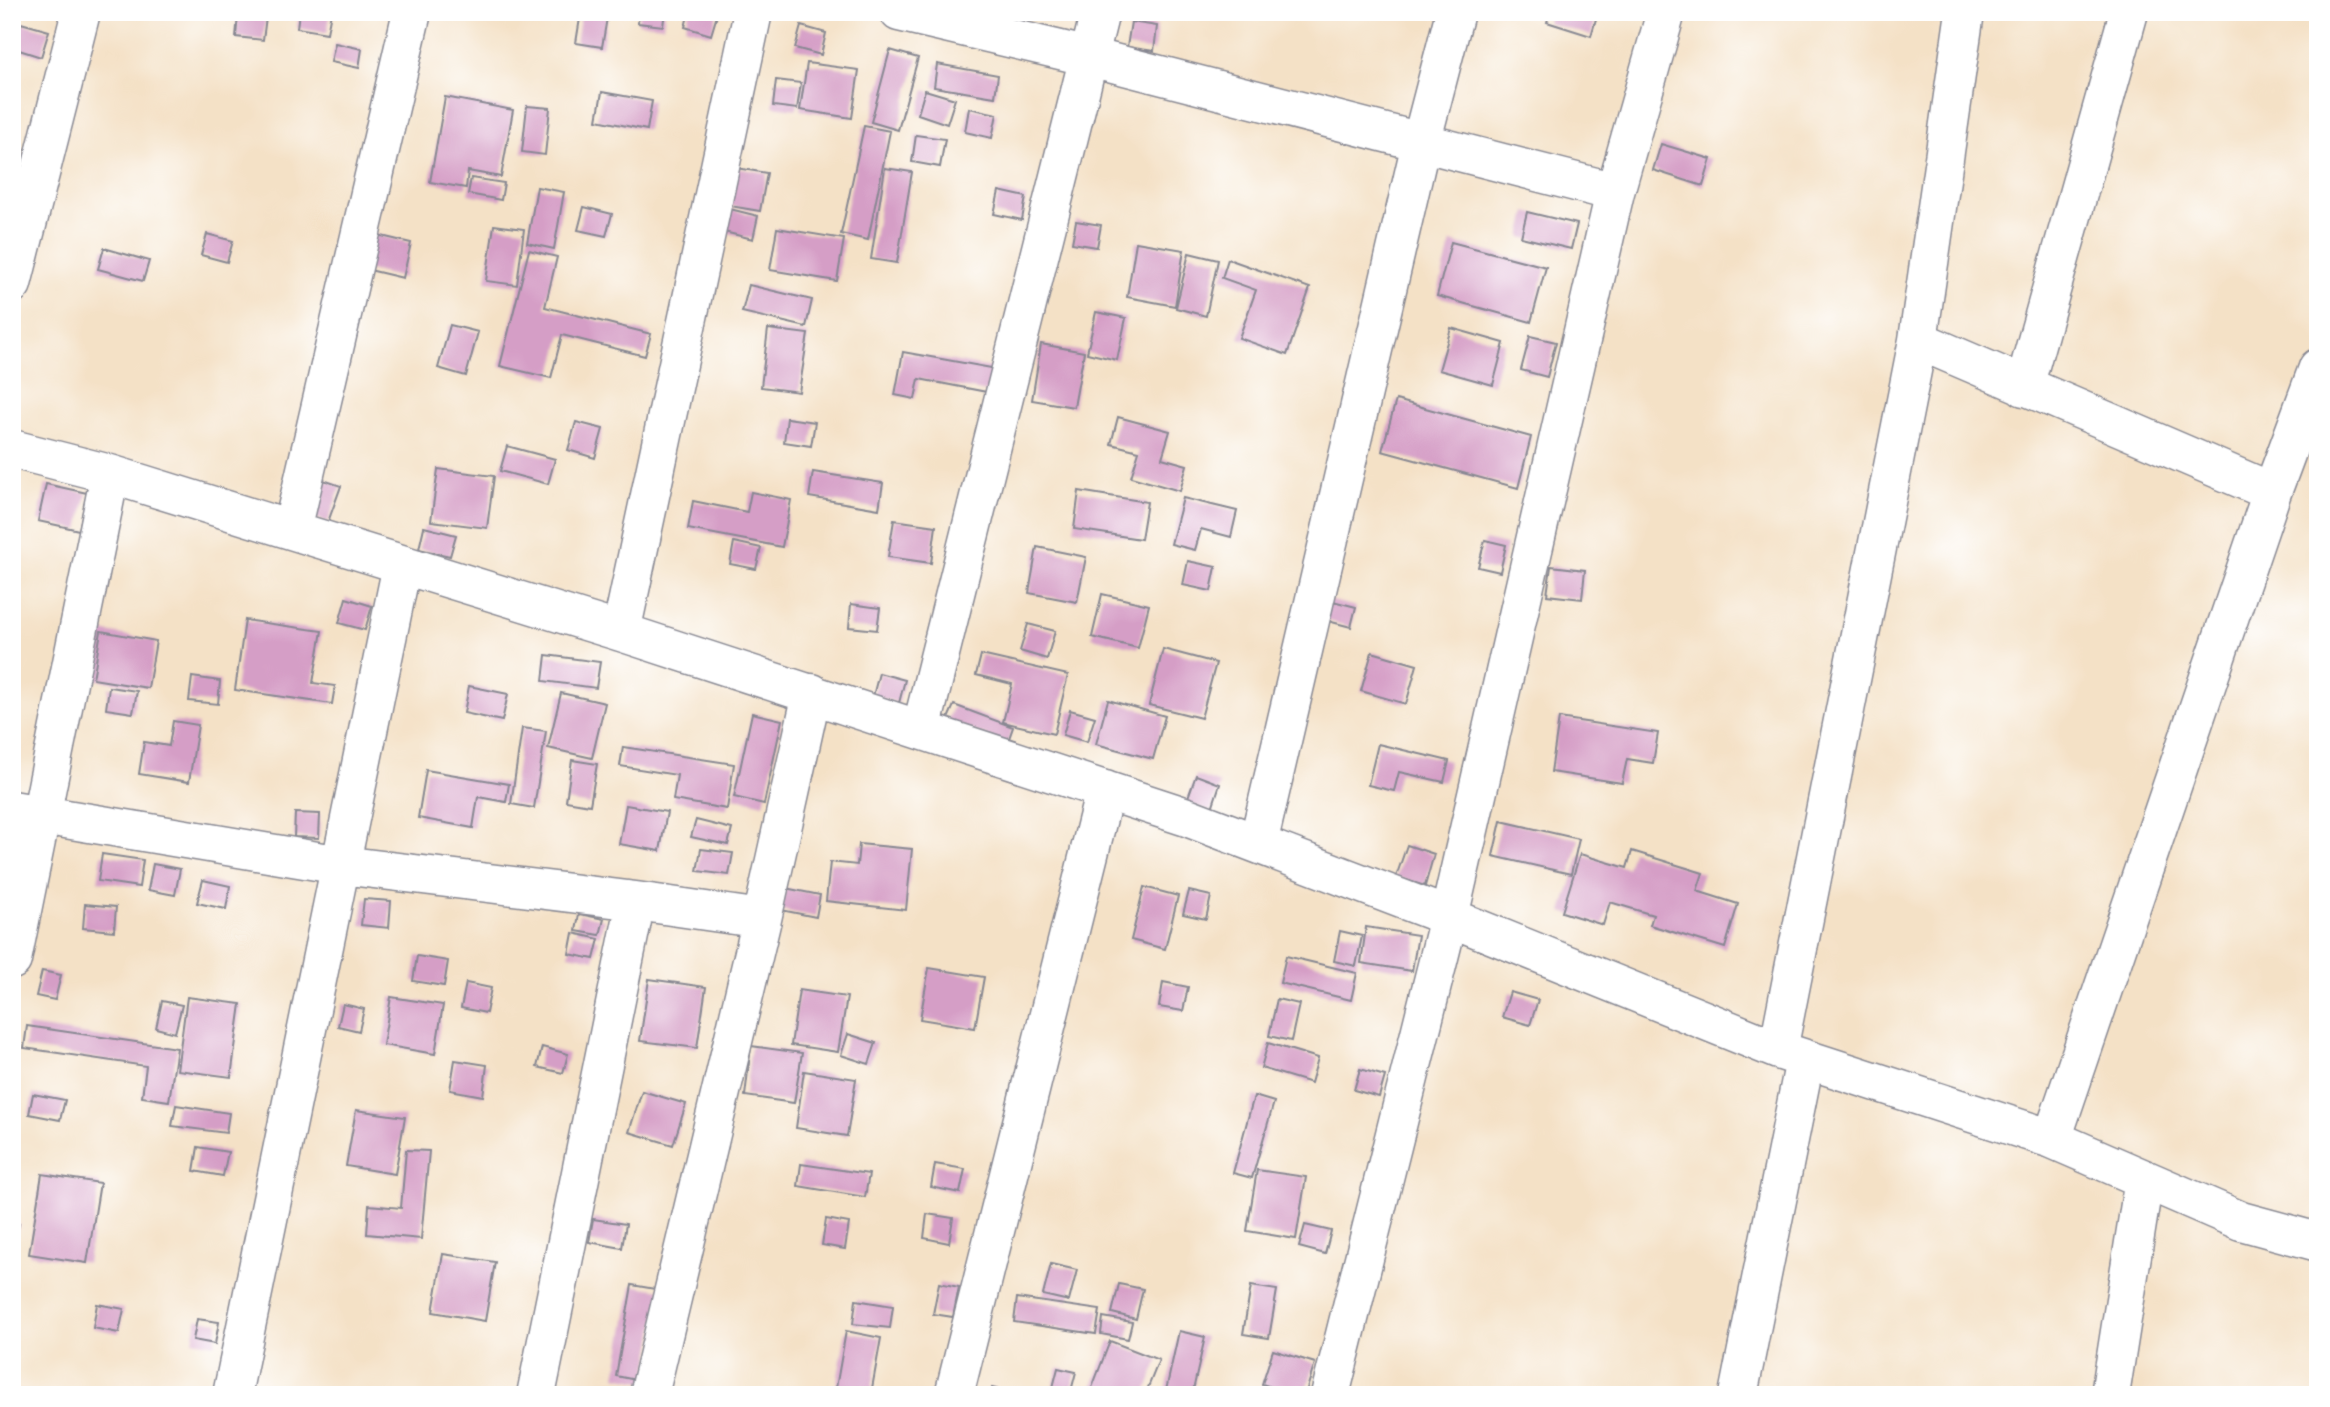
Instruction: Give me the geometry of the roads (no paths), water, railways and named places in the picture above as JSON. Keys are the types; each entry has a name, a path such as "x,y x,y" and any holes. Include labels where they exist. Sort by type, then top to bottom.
{"street":[{"path":"12,284 81,12"},
{"path":"292,530 412,12"},
{"path":"621,632 753,12"},
{"path":"900,12 1090,57 1615,191"},
{"path":"921,730 1100,12"},
{"path":"1258,844 1455,12"},
{"path":"1330,1395 1448,917 1615,191 1665,12"},
{"path":"1738,1395 1791,1055 1918,340 1965,12"},
{"path":"2024,387 2129,12"},
{"path":"1918,340 2272,492"},
{"path":"2052,1139 2272,492 2318,368"},
{"path":"12,449 110,474 621,632 1105,790 1258,844 1448,917 1791,1055 2052,1139 2241,1221 2318,1242"},
{"path":"12,960 26,812 110,474"},
{"path":"232,1395 402,565"},
{"path":"649,1395 762,919 812,693"},
{"path":"954,1395 1105,790"},
{"path":"26,812 341,865 762,919"},
{"path":"536,1395 636,901"},
{"path":"2110,1395 2144,1179"}]}
